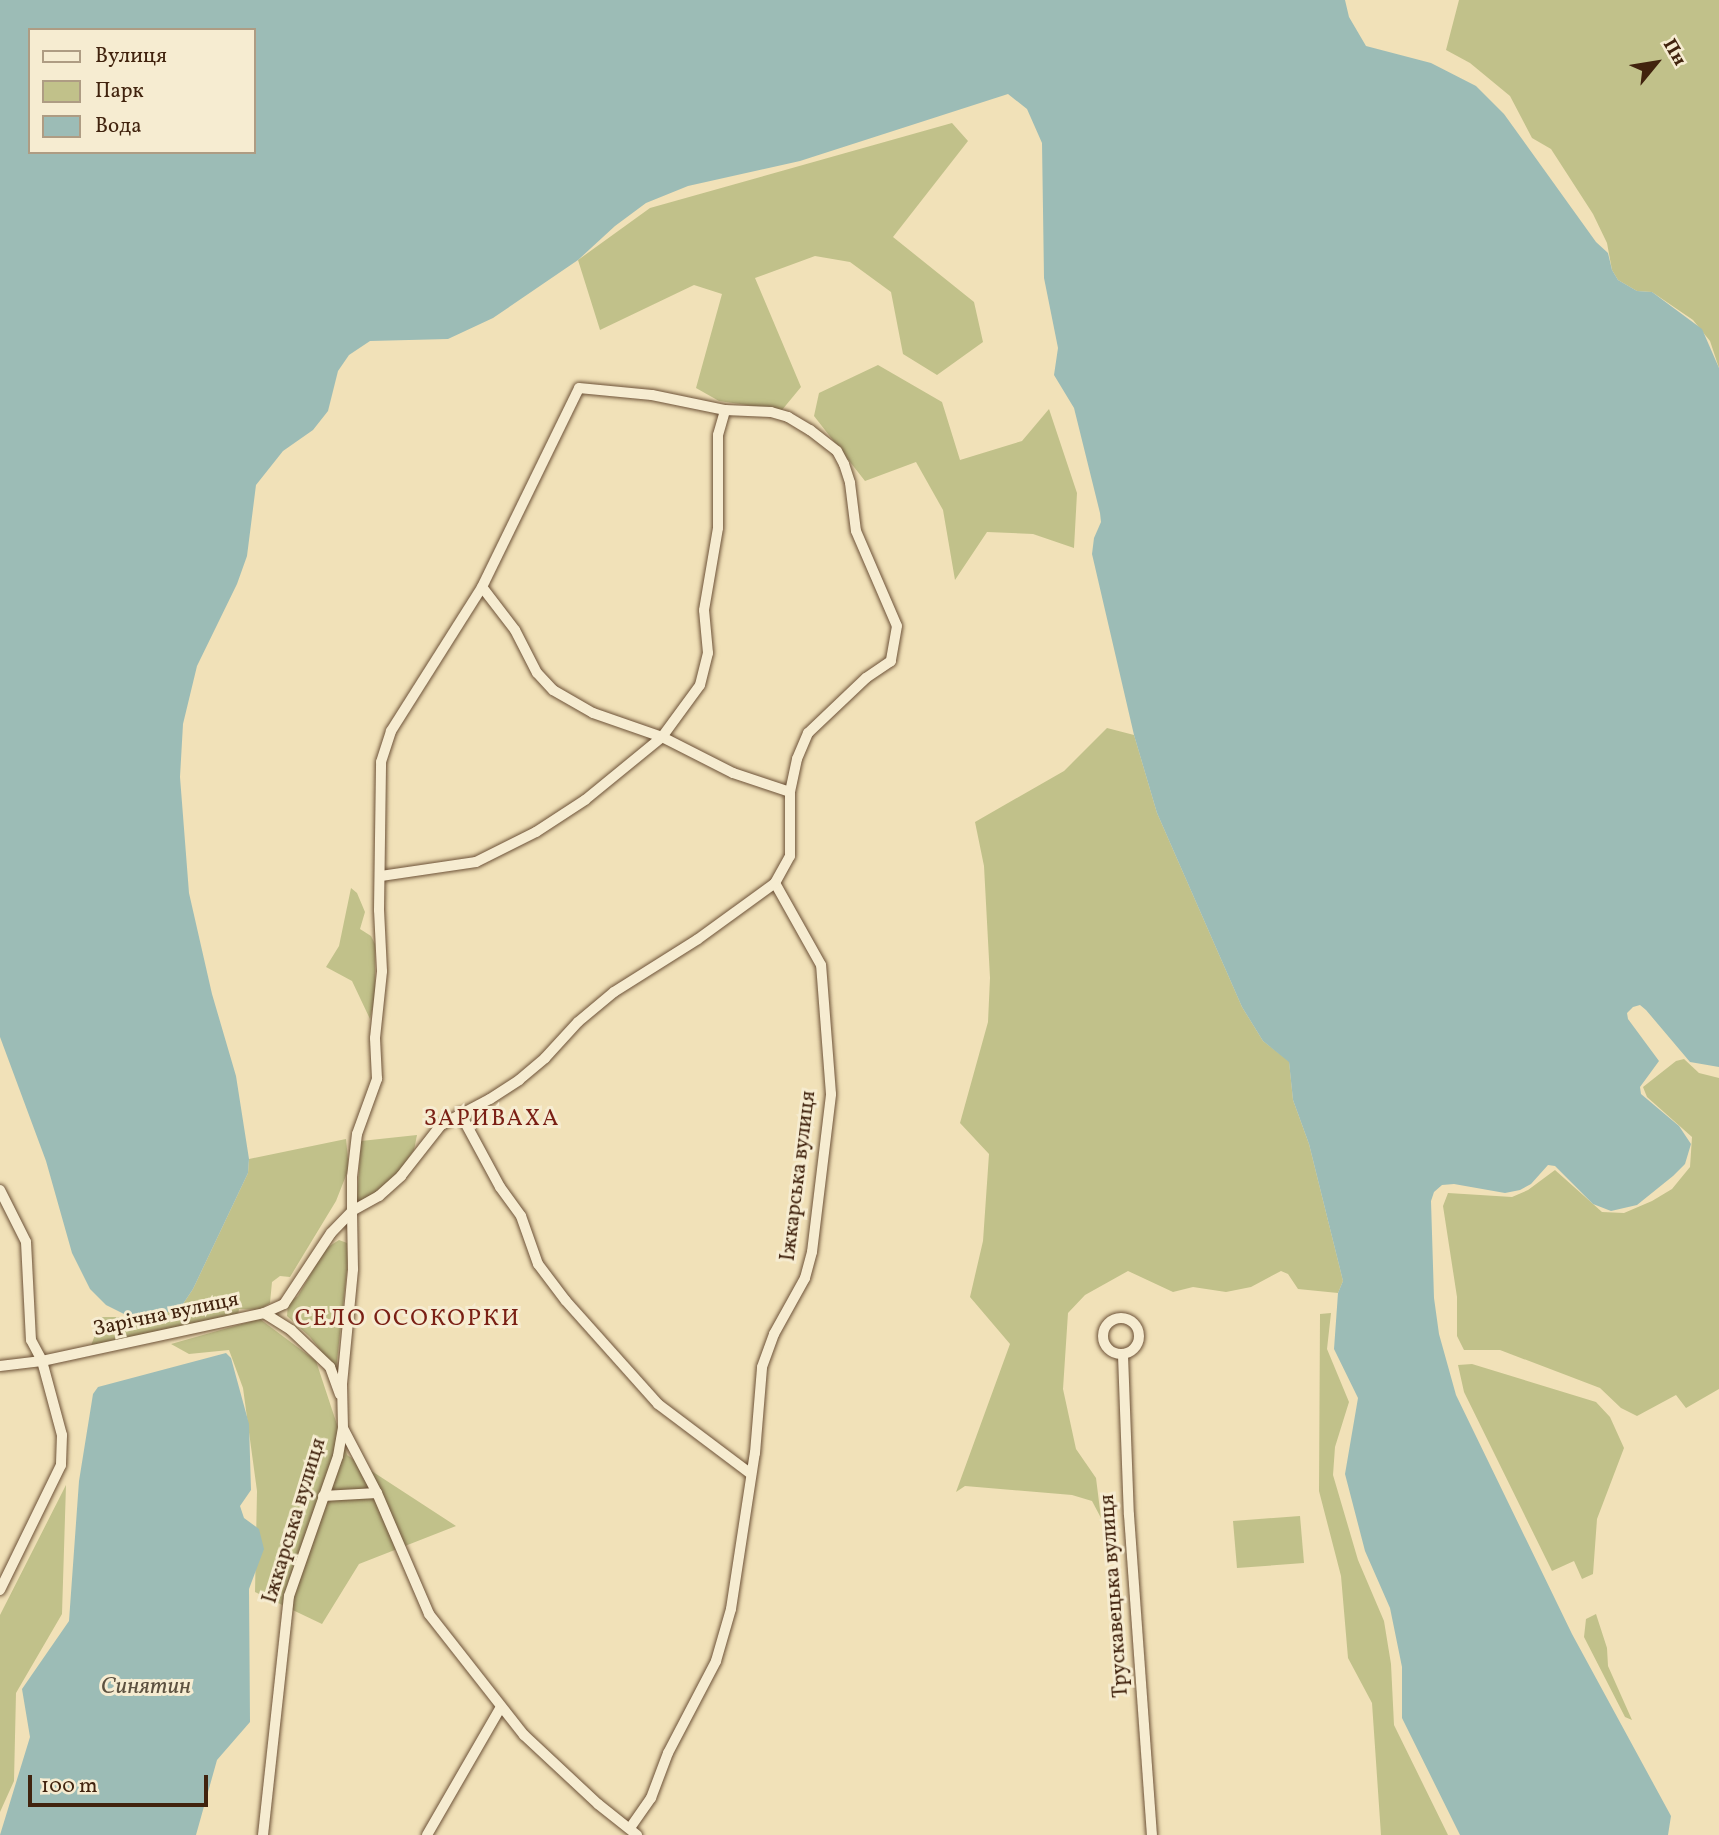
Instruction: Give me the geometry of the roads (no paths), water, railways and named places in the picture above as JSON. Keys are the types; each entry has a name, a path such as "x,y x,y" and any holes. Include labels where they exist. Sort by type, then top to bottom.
{"street":[{"path":"264,1313 284,1304 331,1233 352,1211 379,1196 401,1176 441,1125 460,1113 491,1100 519,1080 545,1058 578,1022 614,992 698,939 775,883 790,856 790,792 797,759 808,733 866,678 891,661 897,626 856,531 850,483 837,451 788,417 771,412 725,410 652,395 579,388 482,587 391,731 382,762 379,910 382,971 375,1038 377,1079 357,1134 352,1177 352,1211"},
{"path":"381,876 476,862 536,832 585,800 662,737 700,685 708,653 705,610 718,528 718,435 725,410"},
{"path":"482,587 515,630 537,673 553,690 593,713 662,737 733,774 790,792"},
{"name":"Іжкарська вулиця","path":"343,1428 377,1493 429,1615 524,1735 598,1804 634,1832 652,1798 668,1753 716,1661 731,1609 751,1474 762,1367 774,1334 805,1278 812,1252 831,1094 821,965 775,883"},
{"path":"460,1113 500,1187 521,1216 538,1264 566,1301 658,1404 751,1474"},
{"path":"0,1190 26,1242 31,1339 42,1361 62,1435 61,1465 0,1590"},
{"name":"Іжкарська вулиця","path":"262,1835 289,1596 338,1456 343,1428 341,1398 353,1269 352,1211"},
{"name":"Зарічна вулиця","path":"0,1366 42,1361 264,1313 291,1330 330,1367 341,1398"},
{"name":"Трускавецька вулиця","path":"1123,1355 1129,1514 1152,1835"},
{"path":"323,1496 377,1493"},
{"path":"427,1835 501,1707"}],"water":[{"path":"0,0 1345,0 1349,17 1366,46 1431,63 1476,86 1504,114 1596,242 1608,253 1612,270 1618,280 1637,291 1652,292 1702,329 1719,368 1719,1067 1690,1062 1646,1010 1640,1005 1633,1007 1627,1013 1628,1019 1659,1061 1640,1087 1641,1094 1679,1126 1691,1144 1685,1164 1673,1176 1637,1205 1611,1211 1593,1204 1555,1166 1548,1165 1531,1184 1520,1190 1505,1193 1454,1184 1442,1185 1434,1192 1431,1201 1434,1298 1439,1334 1456,1395 1572,1634 1671,1816 1668,1835 1460,1835 1402,1718 1402,1667 1390,1608 1365,1551 1345,1474 1358,1398 1334,1349 1338,1293 1343,1281 1309,1144 1293,1100 1289,1062 1263,1041 1242,1007 1157,813 1134,735 1092,554 1094,538 1101,522 1100,513 1074,408 1054,375 1058,348 1044,278 1042,143 1027,109 1008,94 800,161 688,186 646,203 615,226 578,260 493,318 448,339 370,341 349,355 338,371 328,411 313,430 283,451 256,485 247,556 237,584 197,666 183,724 180,777 189,893 212,994 236,1076 249,1159 248,1173 193,1289 181,1307 155,1317 128,1316 106,1305 90,1289 72,1253 46,1161 0,1037"},
{"name":"Синятин","path":"226,1353 231,1358 249,1424 251,1490 240,1506 244,1518 259,1529 264,1549 249,1589 250,1722 217,1760 196,1835 0,1835 30,1737 22,1689 69,1621 79,1481 93,1394 98,1387"}],"district":[{"name":"ЗАРИВАХА","path":"492,1119"},
{"name":"СЕЛО ОСОКОРКИ","path":"408,1320"}]}
